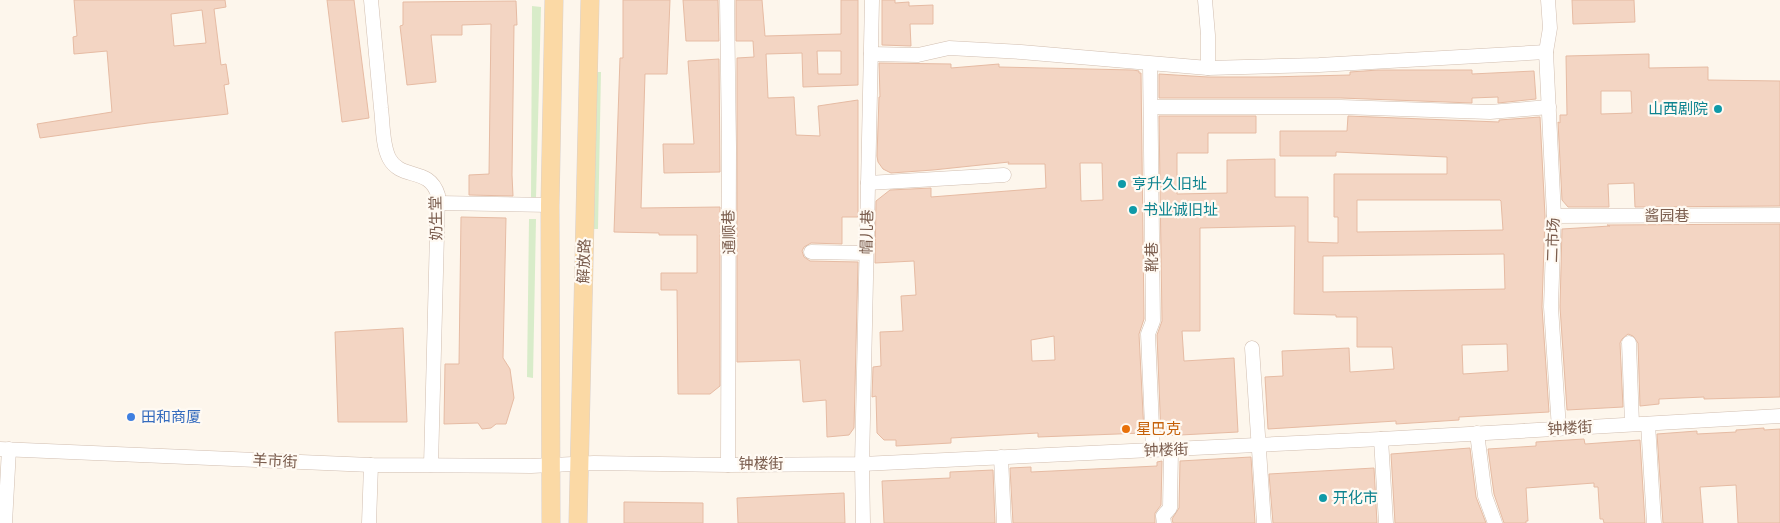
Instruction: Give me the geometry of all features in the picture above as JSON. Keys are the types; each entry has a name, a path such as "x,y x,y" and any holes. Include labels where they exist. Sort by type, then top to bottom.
{"main road":[{"path":"551,523 550,205 554,0"},
{"name":"解放路","path":"578,523 590,0"}],"street":[{"name":"奶生堂","path":"371,0 384,134 388,156 394,165 406,172 422,176 431,181 435,187 438,203 431,466"},
{"name":"通顺巷","path":"727,0 729,146 728,465"},
{"name":"帽儿巷","path":"863,523 862,464 872,0"},
{"path":"1205,0 1212,68"},
{"path":"1212,0 1215,34 1212,68"},
{"name":"二市场","path":"1548,0 1550,28 1546,52 1554,216 1551,307 1559,429"},
{"path":"871,54 918,55 949,48 1212,68 1319,65 1546,52"},
{"name":"靴巷","path":"1150,64 1153,321 1148,334 1153,450"},
{"path":"1151,107 1340,107 1490,112 1549,107"},
{"path":"868,183 1004,175"},
{"path":"438,203 550,205"},
{"name":"酱园巷","path":"1554,216 1780,215"},
{"path":"811,252 866,253"},
{"path":"1629,344 1632,424"},
{"path":"1252,348 1264,523"},
{"name":"钟楼街","path":"551,465 594,463 862,464 1382,440 1780,416"},
{"path":"1648,424 1654,523"},
{"path":"1477,434 1485,496 1495,523"},
{"path":"1382,440 1386,523"},
{"path":"5,449 5,523"},
{"name":"羊市街","path":"5,449 371,465 551,465"},
{"path":"1164,523 1163,516 1170,508 1172,450"},
{"path":"1001,457 1004,523"},
{"path":"369,523 371,465"}],"green space":[{"path":"532,6 541,7 536,198 531,198"},
{"path":"595,72 601,72 598,229 592,229"},
{"path":"529,219 536,219 533,378 527,377"}],"building":[{"path":"74,0 225,0 226,7 214,9 221,65 226,64 229,84 224,85 228,114 40,138 37,124 112,112 107,51 74,54 73,37 77,36","holes":["202,10 206,43 174,46 171,14"]},
{"path":"327,0 354,0 369,118 342,122"},
{"path":"623,0 670,0 667,74 645,74 641,208 720,207 720,386 710,394 678,394 677,290 661,290 661,273 697,273 697,235 614,232 620,58 623,58"},
{"path":"683,0 718,0 719,41 686,41"},
{"path":"736,0 762,0 765,36 841,34 841,0 858,0 858,85 803,87 802,53 766,54 768,98 794,97 796,135 820,136 818,106 858,100 858,217 842,217 842,244 811,243 804,247 802,251 804,257 810,261 858,262 854,428 849,435 827,437 826,400 803,402 800,360 737,362 737,58 754,57 753,41 736,41","holes":["817,51 841,51 841,74 818,74"]},
{"path":"882,0 895,0 895,3 909,2 909,6 933,5 933,24 910,24 911,46 882,45"},
{"path":"1572,0 1634,0 1635,22 1573,24"},
{"path":"516,1 517,25 514,25 513,196 469,195 469,175 489,174 491,24 462,25 462,35 431,35 436,82 407,85 400,26 403,25 403,2"},
{"path":"1649,54 1649,68 1708,67 1708,80 1780,81 1780,206 1635,207 1634,183 1608,184 1609,207 1568,207 1562,200 1558,122 1560,123 1560,115 1567,115 1566,56","holes":["1601,91 1631,91 1632,113 1601,114"]},
{"path":"719,59 720,172 664,173 663,144 694,144 688,61"},
{"path":"879,63 951,64 951,68 999,64 999,67 1133,70 1141,73 1144,319 1139,334 1144,433 1038,437 1038,433 951,438 951,443 896,446 896,440 884,440 877,433 876,396 872,397 873,367 881,366 880,332 903,331 901,296 916,295 914,261 875,263 876,201 890,190 931,188 931,197 1046,188 1045,164 1008,164 1009,162 891,173 883,169 878,162 877,156 880,97","holes":["1080,163 1102,163 1103,200 1081,201","1054,336 1055,360 1032,361 1031,340"]},
{"path":"1378,70 1472,70 1472,74 1534,71 1536,99 1498,103 1498,97 1472,98 1472,103 1341,98 1159,98 1159,74 1208,77 1268,77 1350,75 1350,72"},
{"path":"1159,116 1256,116 1256,133 1208,133 1208,153 1177,153 1177,194 1227,193 1227,160 1275,159 1275,197 1308,197 1308,242 1338,243 1338,217 1334,217 1334,174 1447,174 1447,157 1336,152 1336,156 1280,156 1280,131 1347,131 1348,116 1499,122 1499,120 1540,117 1545,216 1542,307 1549,412 1459,417 1459,420 1396,424 1396,421 1268,429 1265,377 1283,376 1282,351 1349,348 1350,372 1394,369 1392,347 1357,347 1357,317 1294,314 1295,226 1200,228 1200,331 1182,331 1184,361 1234,358 1238,432 1161,436 1157,335 1162,321","holes":["1357,200 1500,200 1503,230 1357,232","1504,254 1505,289 1323,292 1323,256","1507,344 1508,371 1463,374 1462,345"]},
{"path":"461,217 506,218 503,358 510,369 514,398 506,424 496,424 491,428 482,429 478,423 444,424 445,364 459,364"},
{"path":"1780,224 1780,397 1659,399 1659,404 1640,406 1638,343 1633,336 1628,334 1620,343 1623,407 1567,410 1560,307 1562,229 1610,226 1607,225"},
{"path":"403,328 407,422 338,422 335,332"},
{"path":"1764,428 1764,430 1780,429 1780,523 1738,523 1736,485 1700,487 1703,523 1663,523 1657,434 1697,431 1697,434 1736,432 1736,430"},
{"path":"1584,439 1585,444 1640,440 1645,523 1604,523 1603,519 1600,519 1598,487 1594,487 1594,483 1526,488 1528,521 1526,523 1504,523 1494,494 1488,449 1536,446 1536,442"},
{"path":"1470,448 1476,497 1486,523 1395,523 1391,454"},
{"path":"1251,457 1255,523 1173,523 1172,519 1179,508 1180,461"},
{"path":"1162,461 1161,505 1155,513 1155,523 1013,523 1010,468 1031,467 1031,472 1157,466 1157,462"},
{"name":"开化市","path":"1374,468 1377,523 1273,523 1269,474"},
{"path":"993,470 995,523 884,523 882,481 950,478 950,472"},
{"path":"844,493 845,523 738,523 737,498"},
{"path":"624,502 703,503 703,523 624,523"}],"place":[{"name":"山西剧院","path":"1718,109"},
{"name":"亨升久旧址","path":"1122,184"},
{"name":"书业诚旧址","path":"1133,210"},
{"name":"田和商厦","path":"131,417"},
{"name":"星巴克","path":"1126,429"},
{"name":"开化市","path":"1323,498"}]}
